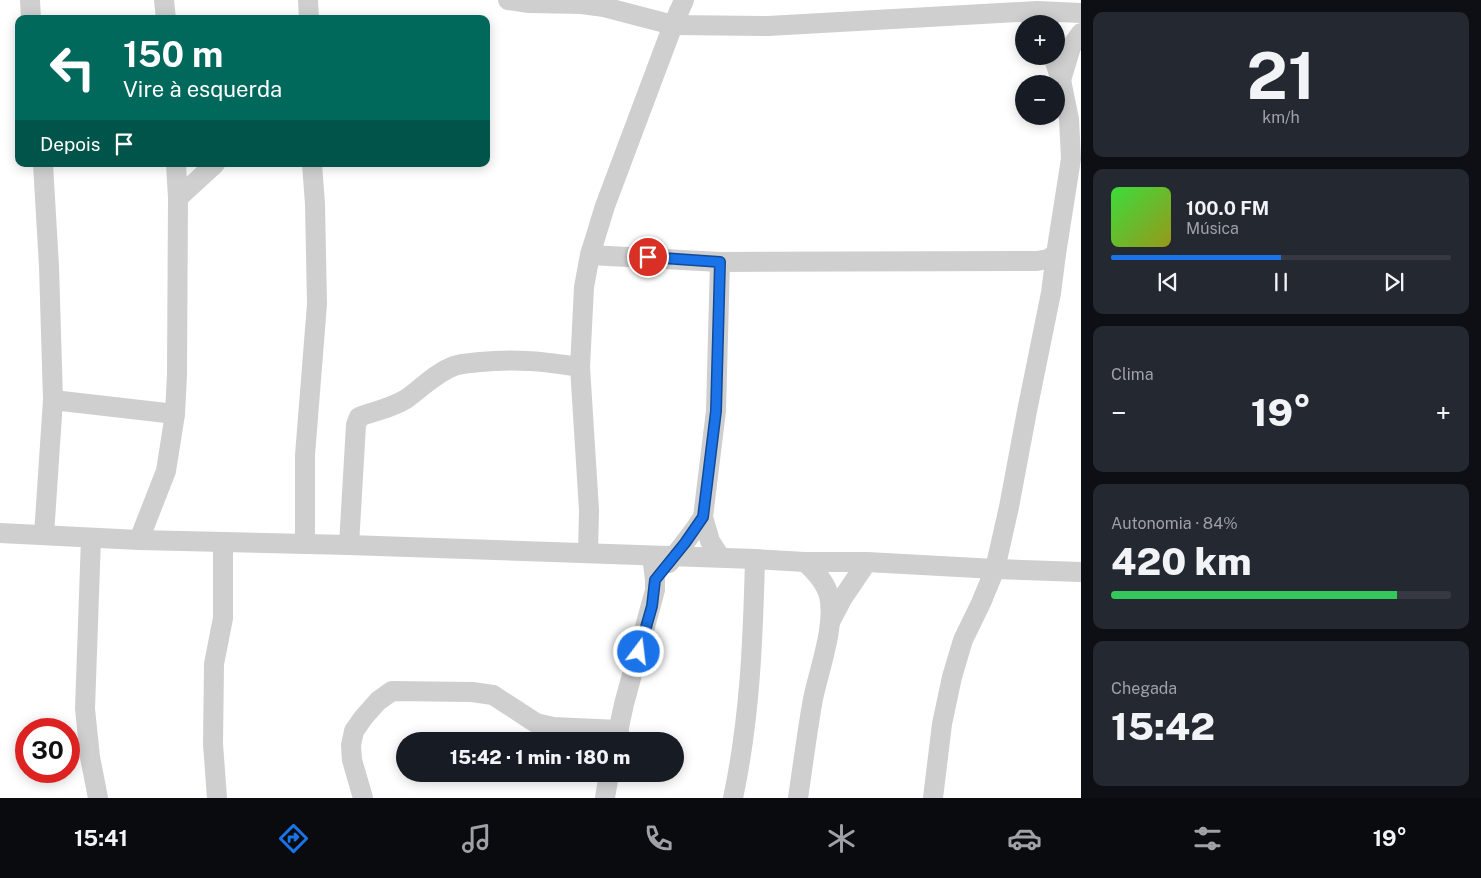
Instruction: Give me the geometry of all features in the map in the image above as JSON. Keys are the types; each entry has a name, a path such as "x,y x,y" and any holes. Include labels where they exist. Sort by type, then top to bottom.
{"street":[{"path":"30,0 31,15"},
{"path":"308,0 308,15"},
{"path":"508,0 604,7 673,25 768,26 1038,12 1081,13"},
{"path":"588,553 589,518 580,367 584,287 590,255 605,206 684,0"},
{"path":"1063,75 1071,47 1081,33"},
{"path":"932,798 942,724 952,677 963,640 995,569 1051,293 1071,160 1069,119 1065,100"},
{"path":"43,167 49,266 53,400 44,535"},
{"path":"139,540 166,471 175,414 178,198 176,167"},
{"path":"178,198 211,167"},
{"path":"305,544 305,455 316,304 315,204 312,167"},
{"path":"590,255 720,262 1036,261 1048,259 1056,254"},
{"path":"720,262 716,411 703,517 710,542 720,558"},
{"path":"349,545 356,425 359,417 385,409 406,398 453,366 512,359 580,367"},
{"path":"53,400 175,414"},
{"path":"655,580 703,517"},
{"path":"0,533 139,540 349,545 806,562 867,562 1081,572"},
{"path":"91,538 86,708 90,757 98,798"},
{"path":"216,798 213,744 214,664 222,618 222,542"},
{"path":"619,732 624,704 652,606 655,580 652,556"},
{"path":"733,798 742,750 750,676 755,559"},
{"path":"806,562 824,584 829,596 831,620"},
{"path":"798,798 813,698 831,620 842,599 867,562"},
{"path":"363,798 352,760 350,745 354,731 363,718 378,701 392,691 472,692 493,695 536,723 594,732"},
{"path":"605,798 608,782"}],"route":[{"path":"639,652 652,606 655,580 703,517 716,411 720,295 720,262 648,257"}]}
